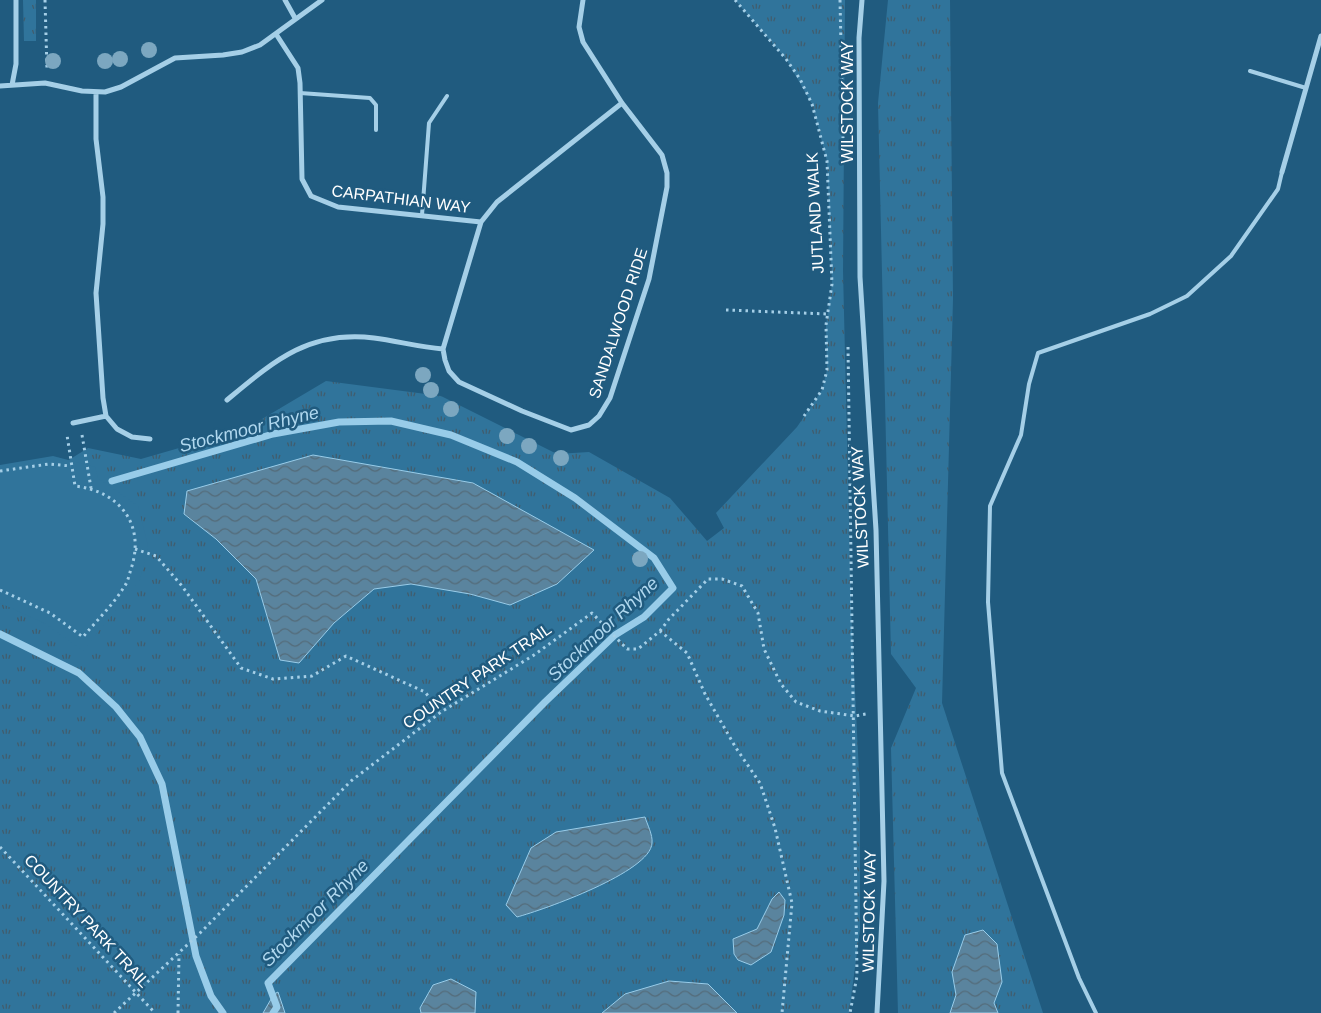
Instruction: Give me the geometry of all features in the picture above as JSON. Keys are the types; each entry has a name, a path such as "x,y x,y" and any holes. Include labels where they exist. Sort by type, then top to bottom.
{"street":[{"path":"12,85 16,64 16,0"},
{"path":"285,0 295,18"},
{"path":"0,86 45,84 96,92 121,87 175,58 223,55 242,52 260,45 322,0"},
{"name":"SANDALWOOD RIDE","path":"443,349 449,371 459,382 522,412 571,430 589,425 599,416 610,398 649,279 668,173 662,155 622,103 583,42 579,27 583,0"},
{"name":"WILSTOCK WAY","path":"862,0 859,38 860,277 876,530 884,881 877,1013"},
{"name":"CARPATHIAN WAY","path":"276,34 298,68 302,178 304,187 311,196 338,207 481,222"},
{"path":"1282,172 1321,36"},
{"path":"96,92 96,140 103,197 103,224 96,300 106,416 118,429 132,437 150,439"},
{"path":"227,400 267,366 310,342 348,337 373,338 422,348 443,349 481,222 497,202 622,103"},
{"path":"73,423 106,416"}],"lane":[{"path":"1250,71 1306,88"},
{"path":"300,93 370,98 376,105 376,130"},
{"path":"422,215 429,122 447,96"},
{"path":"1096,1013 1079,978 1002,774 988,602 990,506 1021,435 1030,384 1038,353 1150,314 1187,296 1231,256 1278,189 1282,172"}],"path":[{"path":"45,0 45,84"},
{"name":"JUTLAND WALK","path":"735,0 786,59 800,79 819,124 827,160 832,284 826,314 827,370 822,390 804,416"},
{"path":"840,0 844,148"},
{"path":"726,310 826,314"},
{"path":"848,346 855,716 857,976 850,1013"},
{"path":"80,422 91,488"},
{"path":"0,590 50,613 83,637 125,586 135,556 134,528 124,508 91,488 74,486 65,424 73,423"},
{"path":"0,471 49,464 72,466"},
{"path":"135,549 156,556 182,586 240,668 273,679 312,676 346,656 425,692 441,712"},
{"path":"782,1013 792,903 775,828 760,783 727,733 705,694 687,653 660,631 669,619 708,579 722,579 742,586 758,613 764,649 781,684 796,702 820,711 855,716 879,713"},
{"name":"COUNTRY PARK TRAIL","path":"114,1013 200,933 351,781 441,712 534,655 592,612 628,649 638,649 660,631"},
{"name":"COUNTRY PARK TRAIL","path":"0,847 155,1013"},
{"name":"COUNTRY PARK TRAIL","path":"178,1013 179,953"}],"green space":[{"path":"23,0 36,0 36,41 24,41"},
{"path":"735,0 845,0 843,271 851,609 860,794 860,929 849,1013 0,1013 0,503 88,448 141,459 245,429 326,381 441,396 557,454 589,452 670,498 707,541 724,528 716,513 797,427 822,390 827,370 826,325 832,284 827,161 812,104 786,59"},
{"path":"888,0 950,0 953,299 942,703 1043,1013 898,1013 891,748 916,688 891,654 878,103"},
{"path":"53,456 95,467 98,478 138,506 148,546 140,580 83,651 46,624 0,603 0,465"}],"water":[{"path":"313,455 473,483 594,550 557,584 510,605 470,594 411,584 374,589 334,623 299,663 280,660 256,579 216,539 184,514 187,491"},
{"path":"645,817 651,833 652,843 647,854 634,866 594,888 517,917 506,905 531,848 556,832"},
{"path":"779,892 785,900 784,915 771,952 751,965 738,960 734,954 733,939 757,929 772,899"},
{"path":"983,930 997,944 1002,982 994,1003 998,1013 950,1013 956,995 952,972 965,935"},
{"path":"451,979 476,992 475,1013 421,1013 420,1008 433,985"},
{"path":"669,981 708,984 737,1013 602,1013 625,994"},
{"path":"278,992 285,1013 263,1013 274,994"}],"waterway":[{"name":"Stockmoor Rhyne","path":"112,481 273,434 339,422 391,421 451,435 517,462 575,498 654,558 673,588 644,617 615,635 545,702 268,983 277,1007 273,1013"},
{"path":"0,634 79,673 116,707 140,737 162,784 196,956 211,996 223,1013"}]}
